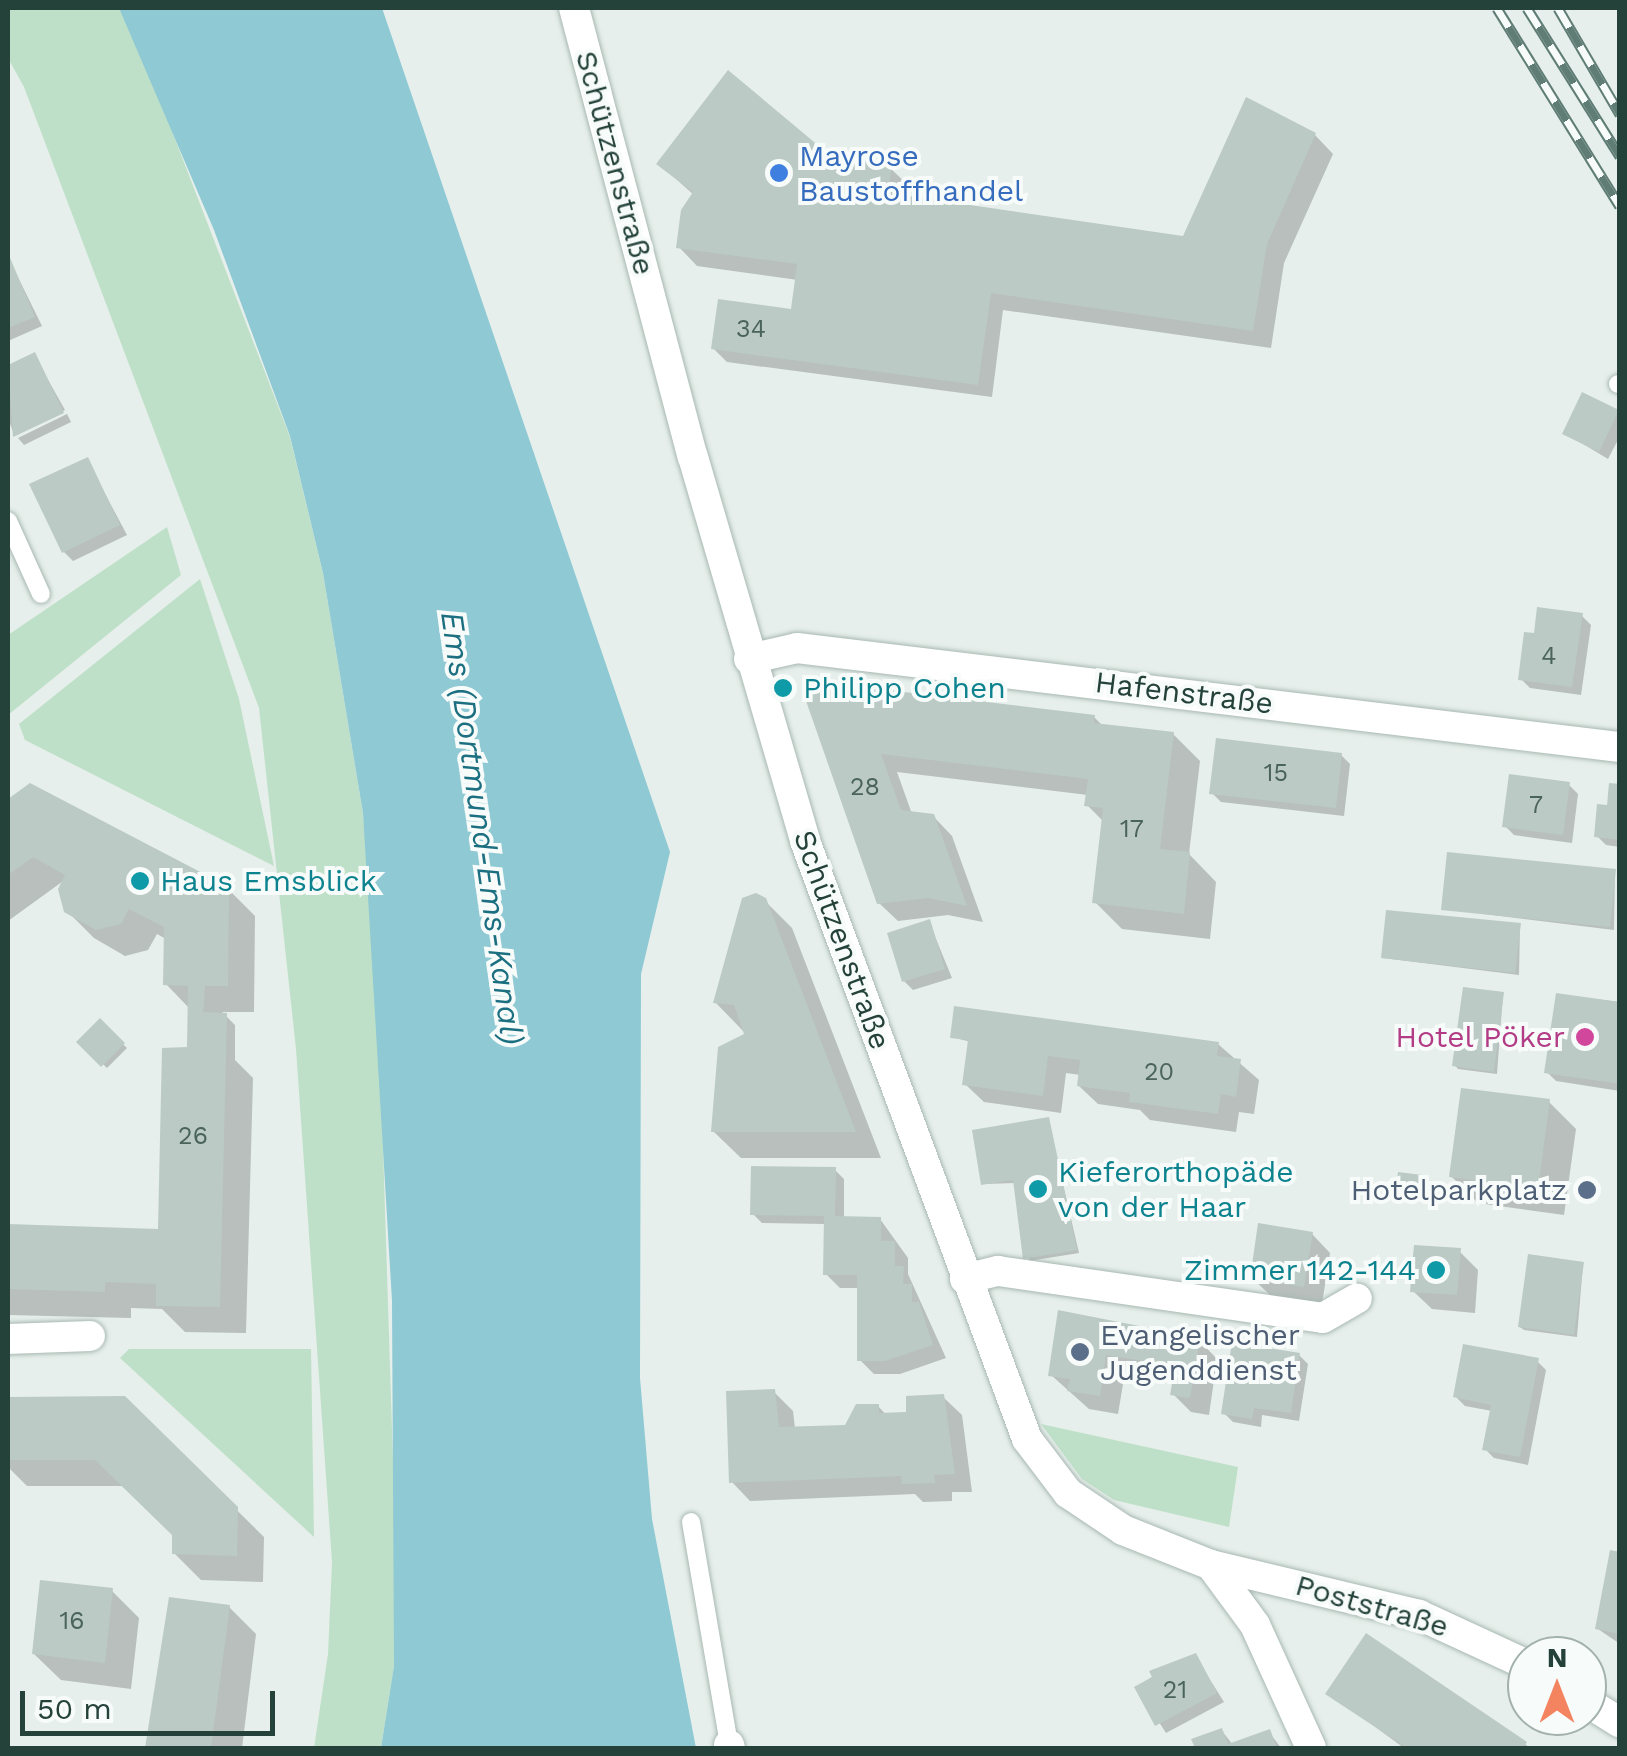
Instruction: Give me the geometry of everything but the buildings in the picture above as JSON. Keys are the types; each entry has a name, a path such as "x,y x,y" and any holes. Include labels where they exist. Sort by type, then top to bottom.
{"street":[{"name":"Schützenstraße","path":"574,8 749,659 805,841 1027,1440 1068,1493 1124,1530 1211,1565"},
{"name":"Hafenstraße","path":"749,659 797,648 1620,746"},
{"path":"964,1278 998,1271 1323,1318 1357,1298"},
{"path":"8,1339 90,1336"},
{"path":"1211,1565 1256,1626 1310,1748"},
{"name":"Poststraße","path":"1211,1565 1420,1615 1507,1656"}],"lane":[{"path":"8,521 41,594"},
{"path":"691,1522 729,1747"}],"green space":[{"path":"8,8 119,8 136,38 290,437 323,573 363,813 378,990 396,1555 394,1666 381,1748 314,1748 328,1654 332,1562 296,1049 259,708 24,87 8,58"},
{"path":"167,527 181,575 8,715 8,635"},
{"path":"200,579 239,699 274,866 25,740 19,724"},
{"path":"129,1349 311,1349 314,1537 120,1358"},
{"path":"1041,1424 1238,1467 1229,1527 1114,1500 1082,1479"}],"water":[{"name":"Ems (Dortmund-Ems-Kanal)","path":"119,8 382,8 670,852 641,974 640,1378 652,1519 696,1748 381,1748 394,1666 392,1301 363,813 323,573 290,436 214,230"}],"railway":[{"path":"1497,8 1620,206"},
{"path":"1527,8 1620,156"},
{"path":"1558,8 1620,114"}],"place":[{"name":"Mayrose Baustoffhandel","path":"779,173"},
{"name":"Philipp Cohen","path":"783,688"},
{"name":"Haus Emsblick","path":"140,881"},
{"name":"Hotel Pöker","path":"1585,1037"},
{"name":"Kieferorthopäde von der Haar","path":"1038,1189"},
{"name":"Hotelparkplatz","path":"1587,1190"},
{"name":"Zimmer 142-144","path":"1436,1270"},
{"name":"Evangelischer Jugenddienst","path":"1080,1352"}]}
